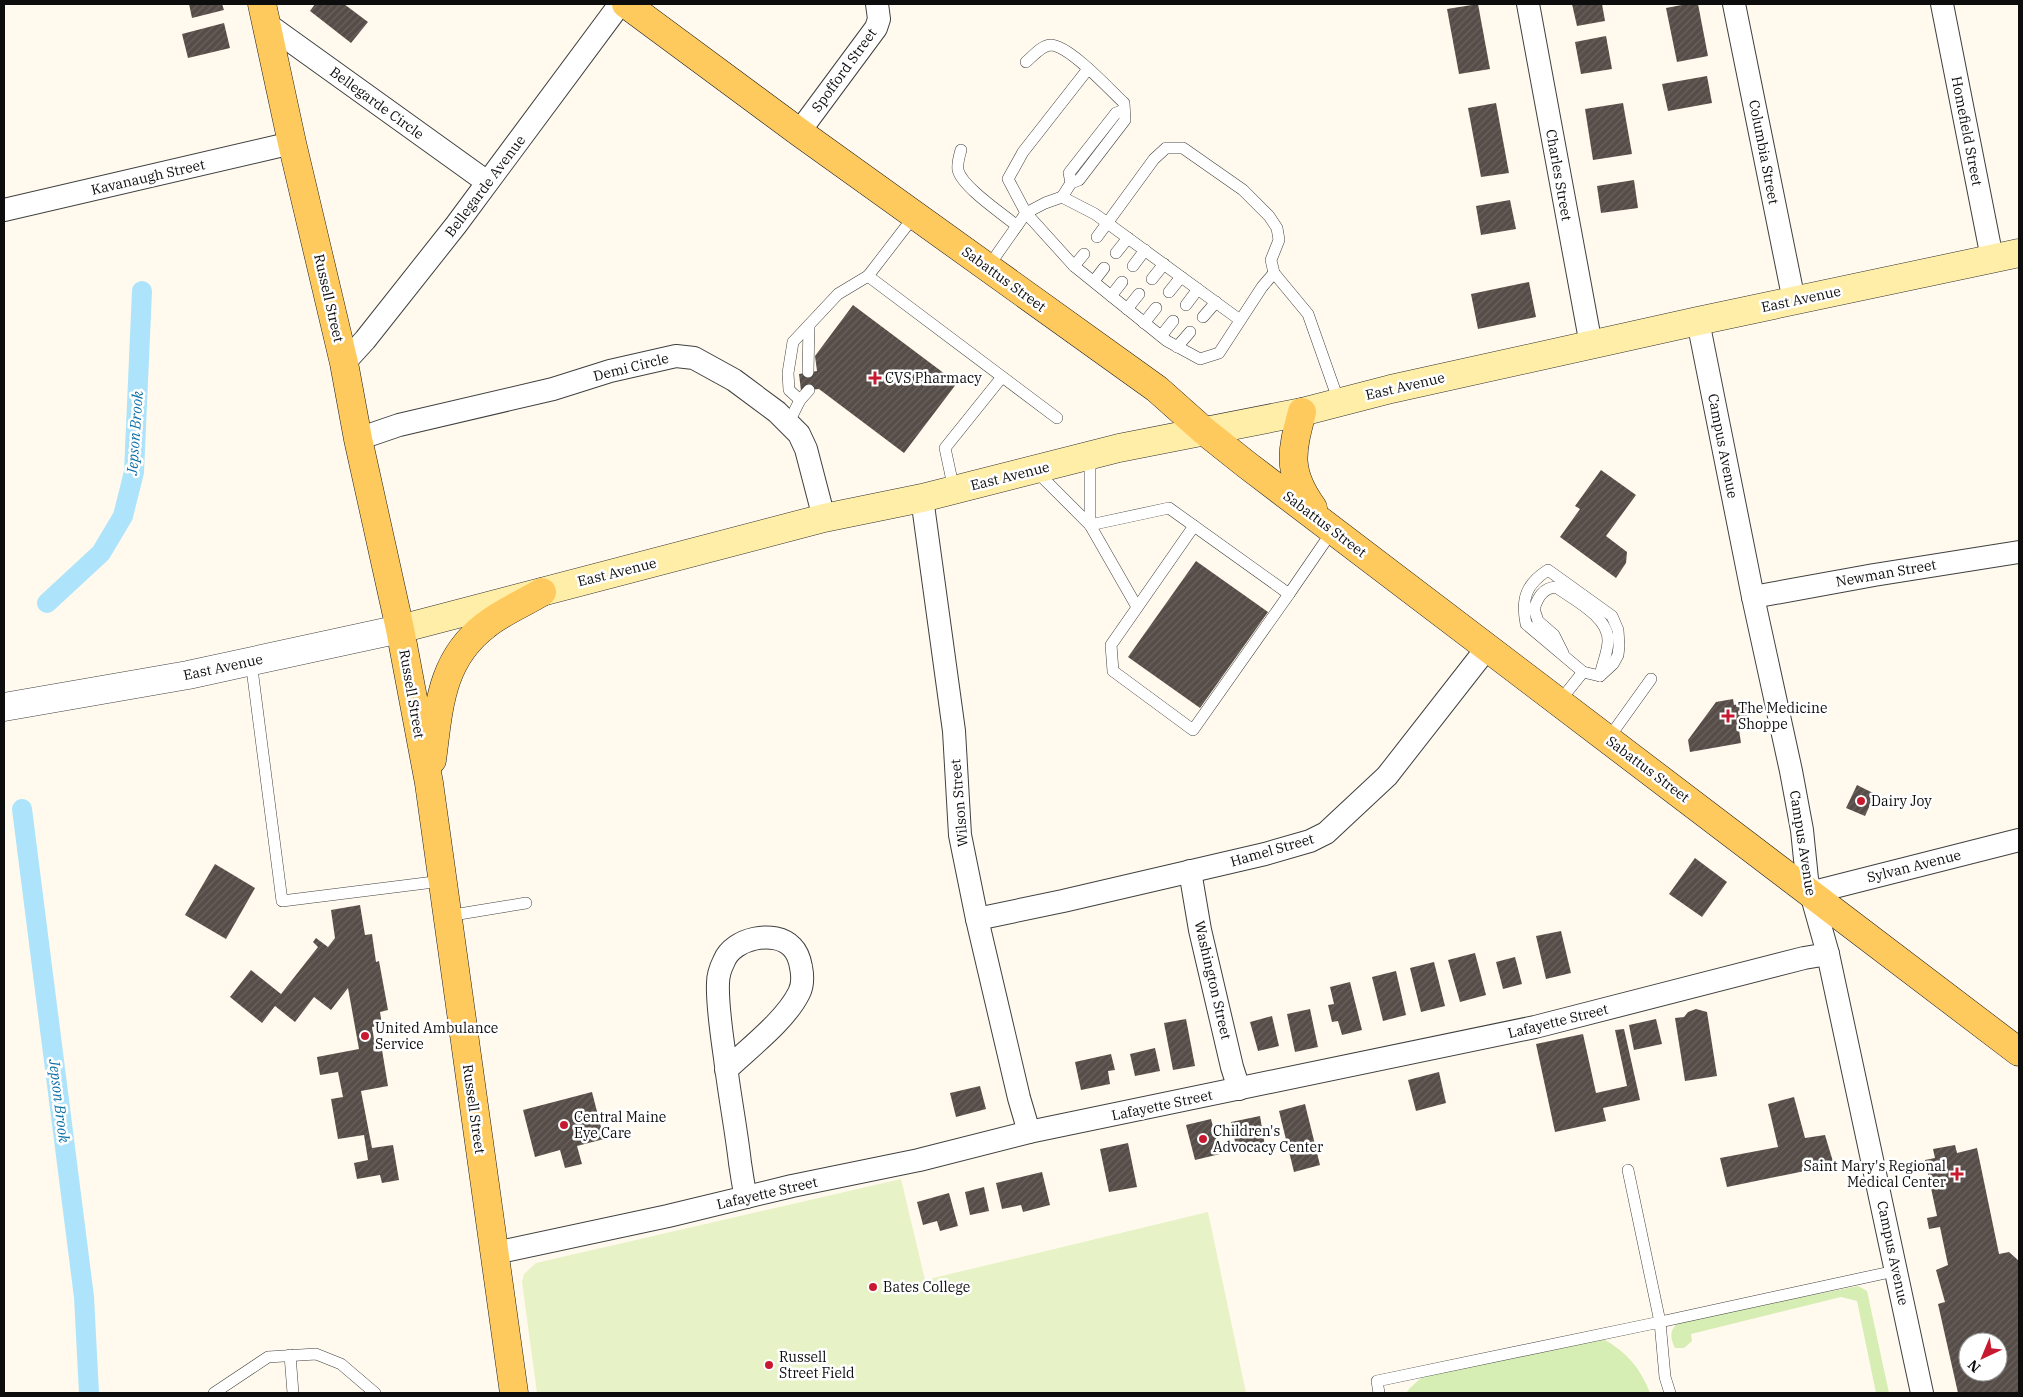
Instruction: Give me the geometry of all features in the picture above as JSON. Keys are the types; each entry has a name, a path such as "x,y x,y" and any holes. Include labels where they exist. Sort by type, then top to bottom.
{"main road":[{"name":"Sabattus Street","path":"626,4 799,132 1157,389 1203,430 2019,1052"},
{"name":"Russell Street","path":"265,14 292,143 344,363 358,439 400,629 428,783 514,1393"},
{"name":"East Avenue","path":"400,629 824,518 922,498 1090,455 1203,430 1302,412 1698,321 2019,253"},
{"path":"1302,412 1293,454 1295,476 1304,495 1330,527"},
{"path":"428,783 445,678 462,648 486,624 542,592"}],"street":[{"name":"Bellegarde Avenue","path":"344,363 365,340 456,225 486,182 509,154 620,4"},
{"name":"Spofford Street","path":"799,132 876,28 879,19 877,4"},
{"name":"Charles Street","path":"1528,4 1591,345"},
{"name":"Columbia Street","path":"1734,4 1767,175 1794,301"},
{"name":"Homefield Street","path":"1942,4 1992,258"},
{"name":"Bellegarde Circle","path":"265,14 486,182"},
{"name":"Kavanaugh Street","path":"4,210 292,143"},
{"name":"Campus Avenue","path":"1698,321 1753,597 1791,771 1802,830 1810,893 1828,954 1922,1393"},
{"name":"Demi Circle","path":"358,439 399,425 553,389 610,371 676,356 694,358 714,368 777,412 799,434 806,449 824,518"},
{"name":"Wilson Street","path":"922,498 954,731 960,835 977,919 1019,1098 1029,1132"},
{"name":"Newman Street","path":"1753,597 2019,552"},
{"name":"East Avenue","path":"4,707 188,675 400,629"},
{"name":"Hamel Street","path":"977,919 1063,902 1265,854 1310,842 1326,834 1387,776 1487,648"},
{"name":"Sylvan Avenue","path":"1810,893 2019,840"},
{"name":"Washington Street","path":"1190,871 1200,930 1232,1067 1239,1088"},
{"path":"726,1070 781,1017 798,995 803,984 800,960 794,948 787,942 777,938 744,942 729,952 724,960 718,982 726,1070 741,1178 746,1197"},
{"name":"Lafayette Street","path":"495,1253 919,1160 1029,1132 1535,1028 1804,958 1828,954"}],"lane":[{"path":"987,267 1026,213 1062,197 1072,183 1079,180 1125,120 1124,103 1070,53 1053,45 1045,46 1026,62"},
{"path":"1088,69 1023,152 1008,179 1026,213 1074,266 1161,336 1200,359 1219,353 1262,287 1274,273"},
{"path":"1098,237 1154,159 1166,148 1183,148 1243,190 1269,216 1277,228 1279,240 1272,260 1274,273 1308,314 1339,402"},
{"path":"961,150 958,171 967,184 1017,226"},
{"path":"1062,197 1095,214 1240,320"},
{"path":"800,400 789,390 788,373 793,342 838,294 868,276 915,215"},
{"path":"1116,253 1128,238"},
{"path":"1133,266 1145,250"},
{"path":"1074,266 1084,254"},
{"path":"1152,279 1164,264"},
{"path":"1094,282 1104,268"},
{"path":"868,276 1057,418"},
{"path":"1169,292 1181,277"},
{"path":"1111,296 1122,282"},
{"path":"1186,305 1198,289"},
{"path":"1127,309 1139,294"},
{"path":"1203,318 1216,302"},
{"path":"1144,323 1156,308"},
{"path":"1161,336 1173,321"},
{"path":"808,324 808,372"},
{"path":"1177,347 1190,332"},
{"path":"954,490 945,448 1002,377"},
{"path":"788,422 800,400 809,390"},
{"path":"1090,455 1090,525"},
{"path":"1035,469 1090,525 1136,607"},
{"path":"1090,525 1169,508 1289,594"},
{"path":"1194,526 1111,645 1113,671 1194,730 1289,594 1330,527"},
{"path":"1548,570 1612,616 1618,630 1618,655 1613,664 1600,676 1583,672 1526,624 1523,609 1525,596 1536,578 1548,570"},
{"path":"1566,658 1554,634 1538,621 1534,609 1542,592 1550,588 1556,587 1600,619 1606,628 1608,647 1602,661 1600,676"},
{"path":"251,661 282,901 442,881"},
{"path":"1559,702 1583,672"},
{"path":"1608,739 1651,679"},
{"path":"447,916 526,903"},
{"path":"1628,1170 1660,1322 1665,1369 1670,1393"},
{"path":"1379,1393 1377,1381 1896,1271"},
{"path":"214,1393 230,1388 268,1357 316,1354 341,1364 375,1393"},
{"path":"290,1355 293,1393"}],"green space":[{"name":"Bates College","path":"901,1179 925,1280 1208,1212 1246,1393 537,1393 522,1282 524,1274 536,1263"},
{"path":"1858,1286 1867,1291 1889,1393 1876,1393 1857,1301 1841,1297 1691,1334 1692,1341 1684,1348 1675,1348 1672,1340 1673,1329 1681,1321"},
{"path":"1603,1339 1626,1355 1642,1376 1650,1393 1406,1393 1421,1378 1450,1369"}],"building":[{"path":"189,4 222,4 224,10 192,18"},
{"path":"315,4 344,4 368,22 351,43 310,11"},
{"path":"1478,4 1490,69 1459,74 1447,9"},
{"path":"1572,4 1602,4 1605,21 1577,26"},
{"path":"1698,4 1708,56 1677,62 1666,8"},
{"path":"224,23 230,48 188,58 182,34"},
{"path":"1606,36 1612,69 1581,74 1575,42"},
{"path":"1707,76 1712,103 1668,111 1662,84"},
{"path":"1496,103 1509,173 1481,177 1468,108"},
{"path":"1623,103 1632,154 1593,160 1585,109"},
{"path":"1634,180 1638,208 1601,213 1597,186"},
{"path":"1510,200 1516,229 1481,235 1476,206"},
{"path":"1529,282 1536,317 1478,329 1471,294"},
{"name":"CVS Pharmacy","path":"853,305 957,383 904,453 819,389 801,391 799,374 817,371 815,356"},
{"path":"1601,470 1636,495 1606,536 1627,552 1626,563 1616,578 1560,537 1580,509 1575,506"},
{"path":"1196,561 1268,612 1200,708 1128,657"},
{"name":"The Medicine Shoppe","path":"1733,699 1734,705 1747,702 1752,727 1739,730 1741,743 1690,752 1688,740 1716,702"},
{"name":"Dairy Joy","path":"1857,785 1875,794 1865,816 1846,808"},
{"path":"1695,858 1727,882 1702,917 1669,894"},
{"path":"215,864 255,888 226,939 185,915"},
{"name":"United Ambulance Service","path":"360,905 365,935 372,934 376,962 379,961 388,1010 380,1012 382,1025 372,1027 375,1045 381,1044 388,1086 361,1091 372,1148 393,1145 399,1180 382,1183 380,1175 357,1179 354,1163 368,1160 364,1135 338,1139 331,1099 343,1097 338,1072 320,1075 317,1057 359,1049 348,988 331,1010 314,997 295,1022 275,1006 262,1023 230,997 251,970 281,994 318,947 313,942 316,938 328,947 335,938 331,910"},
{"path":"1561,931 1571,973 1546,979 1536,936"},
{"path":"1475,953 1486,995 1460,1002 1448,960"},
{"path":"1515,957 1522,984 1503,989 1496,962"},
{"path":"1434,962 1445,1006 1421,1012 1410,968"},
{"path":"1396,971 1406,1015 1383,1021 1372,977"},
{"path":"1350,982 1362,1030 1342,1035 1338,1021 1332,1022 1328,1005 1334,1004 1330,987"},
{"path":"1310,1009 1318,1047 1295,1052 1287,1014"},
{"path":"1696,1009 1707,1012 1717,1076 1685,1081 1675,1018 1684,1017 1688,1012"},
{"path":"1272,1016 1279,1046 1258,1051 1250,1022"},
{"path":"1186,1019 1195,1066 1173,1070 1164,1023"},
{"path":"1656,1019 1662,1044 1634,1050 1629,1025"},
{"path":"1624,1029 1640,1100 1603,1108 1606,1121 1555,1132 1536,1044 1583,1034 1596,1093 1627,1086 1615,1030"},
{"path":"1155,1048 1160,1071 1135,1076 1130,1054"},
{"path":"1111,1054 1115,1070 1108,1071 1110,1084 1081,1090 1075,1062"},
{"path":"1439,1072 1446,1103 1416,1111 1408,1080"},
{"path":"980,1086 986,1109 956,1117 950,1093"},
{"name":"Central Maine Eye Care","path":"592,1092 604,1139 577,1146 582,1164 565,1168 560,1150 535,1157 523,1110"},
{"path":"1794,1097 1805,1138 1825,1135 1834,1165 1727,1187 1720,1158 1778,1147 1768,1104"},
{"path":"1305,1104 1320,1165 1294,1172 1279,1111"},
{"path":"1260,1116 1265,1146 1237,1151 1231,1122"},
{"name":"Children's Advocacy Center","path":"1211,1119 1220,1154 1195,1160 1186,1125"},
{"path":"1128,1143 1137,1187 1109,1192 1100,1149"},
{"path":"1955,1145 1957,1153 1977,1148 1999,1254 2009,1252 2019,1261 2019,1393 1958,1393 1938,1304 1945,1302 1936,1270 1948,1265 1940,1227 1929,1229 1927,1218 1937,1216 1925,1160 1935,1158 1933,1149"},
{"path":"1042,1172 1050,1205 1023,1212 1021,1205 1002,1209 996,1183"},
{"path":"984,1187 989,1211 970,1215 965,1192"},
{"path":"949,1193 958,1226 940,1231 937,1221 923,1225 917,1202"}],"waterway":[{"name":"Jepson Brook","path":"47,603 101,553 123,516 134,472 142,291"},
{"name":"Jepson Brook","path":"22,809 84,1297 89,1393"}],"place":[{"name":"CVS Pharmacy","path":"875,378"},
{"name":"The Medicine Shoppe","path":"1728,716"},
{"name":"Dairy Joy","path":"1861,801"},
{"name":"United Ambulance Service","path":"365,1036"},
{"name":"Central Maine Eye Care","path":"564,1125"},
{"name":"Children's Advocacy Center","path":"1203,1139"},
{"name":"Saint Mary's Regional Medical Center","path":"1957,1174"},
{"name":"Bates College","path":"873,1287"},
{"name":"Russell Street Field","path":"769,1365"}]}
